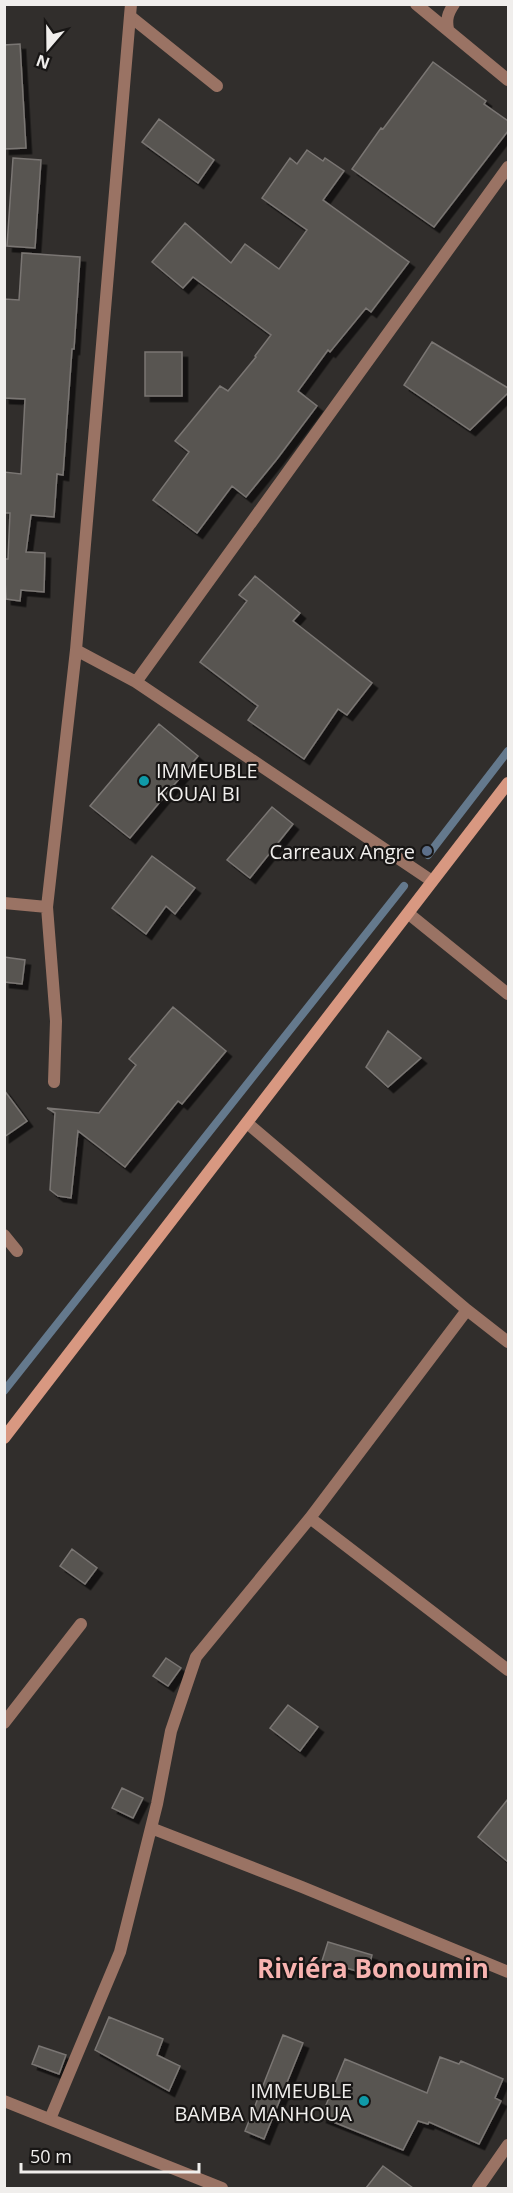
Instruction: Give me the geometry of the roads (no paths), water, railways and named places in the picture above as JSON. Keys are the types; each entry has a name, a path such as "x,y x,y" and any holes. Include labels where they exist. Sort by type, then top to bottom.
{"street":[{"path":"416,4 508,80"},
{"path":"448,29 447,21 454,4"},
{"path":"131,11 217,86"},
{"path":"54,1082 56,1021 47,907 76,650 131,11"},
{"path":"136,682 508,167"},
{"path":"76,650 136,682 432,881"},
{"path":"4,1438 508,783"},
{"path":"4,903 47,907"},
{"path":"409,914 508,994"},
{"path":"247,1123 467,1310 508,1342"},
{"path":"4,1235 17,1251"},
{"path":"50,2119 120,1952 151,1828 171,1731 196,1657 310,1518 467,1310"},
{"path":"310,1518 508,1670"},
{"path":"4,1724 81,1624"},
{"path":"151,1828 508,1972"},
{"path":"4,2101 222,2188"},
{"path":"478,2188 508,2145"}],"waterway":[{"path":"428,855 508,751"},
{"path":"4,1391 404,886"}],"place":[{"name":"IMMEUBLE KOUAI BI","path":"144,781"},
{"name":"Carreaux Angre","path":"427,851"},
{"name":"IMMEUBLE BAMBA MANHOUA","path":"364,2101"}],"district":[{"name":"Riviéra Bonoumin","path":"373,1968"}]}
